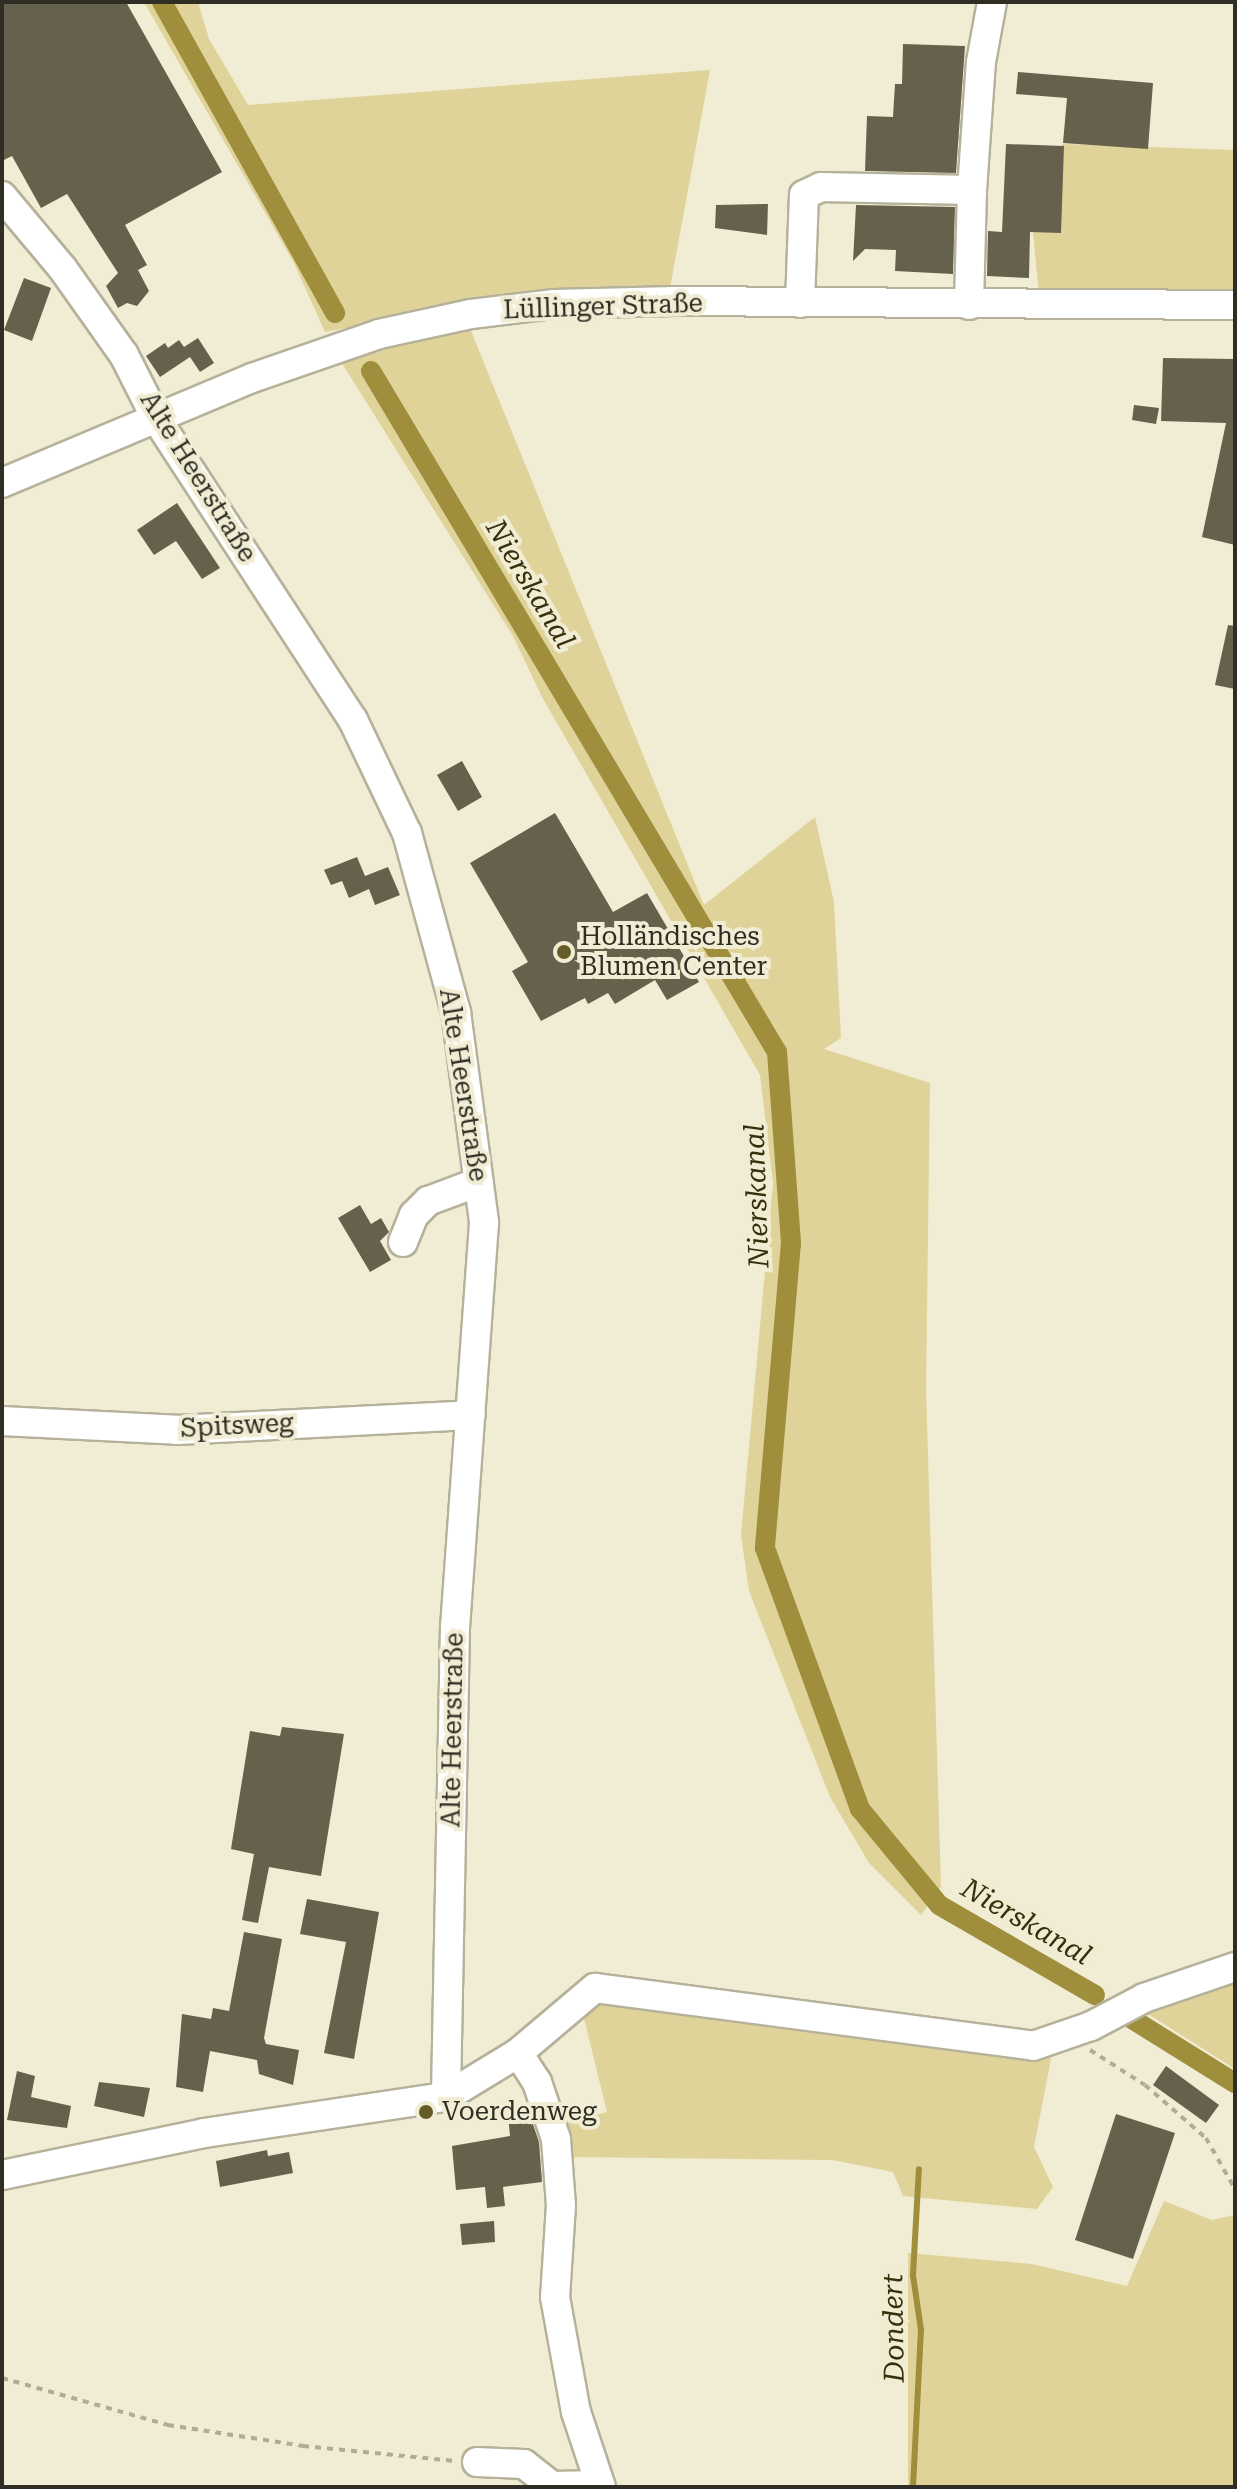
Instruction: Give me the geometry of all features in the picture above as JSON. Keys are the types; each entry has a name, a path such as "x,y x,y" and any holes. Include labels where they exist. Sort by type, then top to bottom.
{"street":[{"path":"969,305 972,190 981,62 992,2"},
{"path":"800,303 804,195 821,187 972,190"},
{"name":"Alte Heerstraße","path":"2,196 63,269 124,355 156,418 353,720 407,833 456,1012 484,1223 455,1626 446,2097"},
{"name":"Lüllinger Straße","path":"2,483 156,418 379,334 471,314 554,304 1235,305"},
{"path":"403,1242 414,1215 428,1201 479,1182"},
{"name":"Spitsweg","path":"2,1421 177,1430 471,1415"},
{"path":"2,2175 204,2133 446,2097 518,2053 595,1988 610,1987 1033,2046 1079,2031 1144,1998 1235,1967"},
{"path":"477,2462 524,2464 552,2486 600,2486 576,2412 555,2297 561,2205 556,2139 537,2082 518,2053"}],"path":[{"path":"1079,2031 1206,2138 1235,2189"},
{"path":"2,2378 168,2425 303,2446 477,2462"}],"shaded area":[{"path":"144,2 198,2 209,39 248,105 710,70 668,299 459,306 325,332 294,263"},
{"path":"1062,144 1235,150 1235,305 1040,306 1033,232 1059,231"},
{"path":"469,326 704,905 815,817 834,902 841,1038 824,1049 930,1083 926,1388 941,1887 921,1915 869,1863 830,1797 749,1591 741,1535 773,1183 760,1075 542,697 513,636 338,357"},
{"path":"1235,1962 1235,2069 1137,2007"},
{"path":"599,1993 1044,2054 1051,2059 1034,2147 1053,2187 1037,2209 903,2196 893,2172 832,2160 571,2157 560,2125 607,2112 581,2006"},
{"path":"1164,2201 1212,2220 1235,2215 1235,2487 908,2487 908,2253 1032,2264 1127,2286"}],"building":[{"path":"2,2 126,2 222,172 125,225 147,265 138,270 149,291 137,306 127,303 118,308 106,286 118,273 67,194 41,208 12,156 2,161"},
{"path":"903,44 965,46 956,173 865,171 867,116 893,117 895,84 902,84"},
{"path":"1018,72 1153,83 1148,149 1063,143 1067,98 1016,94"},
{"path":"1006,144 1064,146 1061,233 1030,232 1029,278 987,276 988,231 1002,232"},
{"path":"768,204 767,235 715,228 716,205"},
{"path":"856,205 955,207 953,274 895,271 896,250 865,249 853,261"},
{"path":"24,278 51,288 32,341 4,330"},
{"path":"198,338 214,363 200,372 190,357 160,377 146,356 165,343 168,348 179,340 184,347"},
{"path":"1163,358 1235,359 1235,545 1202,537 1226,423 1161,421"},
{"path":"1134,405 1159,408 1156,424 1132,420"},
{"path":"177,503 220,568 202,579 176,541 154,555 137,530"},
{"path":"1228,625 1235,626 1235,689 1215,685"},
{"path":"462,761 482,797 458,811 437,775"},
{"path":"555,813 613,912 647,893 699,982 667,1000 655,980 615,1004 608,993 588,1004 585,998 541,1021 512,971 528,962 470,863"},
{"path":"357,857 365,876 388,867 400,895 375,905 369,889 349,898 342,881 331,885 324,870"},
{"path":"360,1205 371,1224 381,1218 389,1232 380,1241 391,1260 370,1272 338,1218"},
{"path":"282,1727 344,1734 321,1876 269,1867 258,1923 242,1920 254,1854 231,1849 250,1731 280,1736"},
{"path":"307,1899 379,1912 354,2059 324,2053 346,1942 300,1934"},
{"path":"244,1932 282,1939 264,2038 266,2044 299,2050 293,2085 259,2074 257,2060 210,2051 203,2092 176,2087 182,2014 211,2019 213,2008 229,2011"},
{"path":"1166,2066 1219,2105 1206,2123 1153,2085"},
{"path":"17,2071 35,2076 31,2097 71,2106 67,2128 7,2120"},
{"path":"99,2082 150,2088 144,2117 94,2106"},
{"path":"529,2113 539,2142 542,2182 503,2187 505,2206 487,2208 485,2187 456,2190 452,2146 510,2136 508,2115"},
{"path":"1116,2114 1175,2133 1133,2259 1075,2240"},
{"path":"267,2150 268,2156 289,2152 293,2173 220,2187 216,2161"},
{"path":"494,2221 495,2242 462,2245 460,2224"}],"waterway":[{"name":"Nierskanal","path":"162,2 335,313"},
{"name":"Nierskanal","path":"371,371 777,1052 791,1243 765,1548 860,1809 939,1905 1095,1995"},
{"name":"Nierskanal","path":"1132,2019 1235,2083"},
{"name":"Dondert","path":"913,2487 921,2330 913,2275 919,2169"}],"place":[{"name":"Holländisches Blumen Center","path":"564,952"},
{"name":"Voerdenweg","path":"426,2112"}]}
